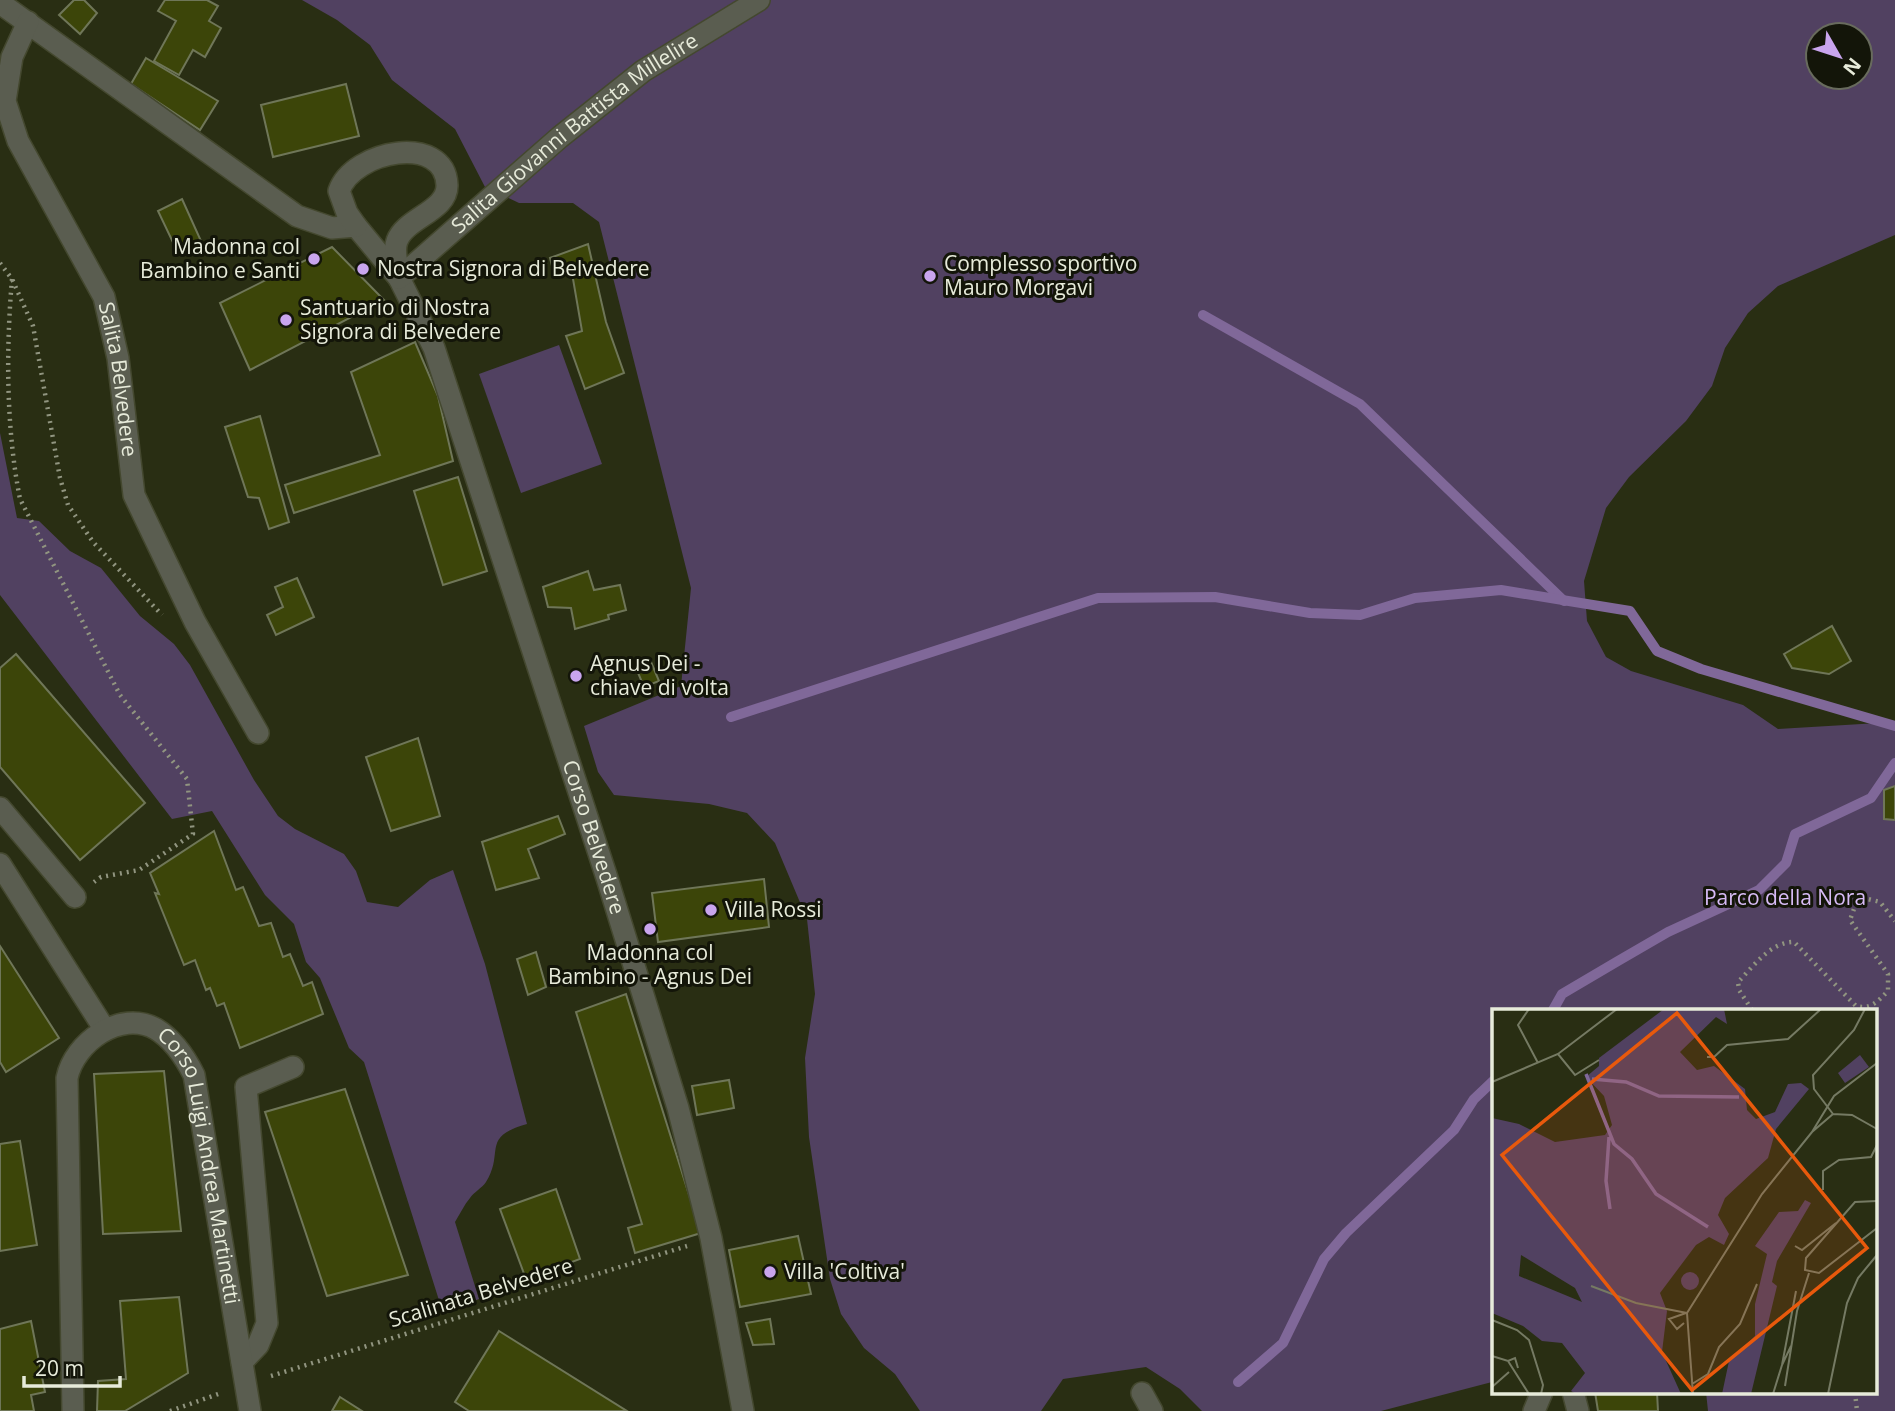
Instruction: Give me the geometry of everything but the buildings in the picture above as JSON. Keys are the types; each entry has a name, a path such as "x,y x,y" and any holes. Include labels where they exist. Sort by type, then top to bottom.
{"street":[{"name":"Salita Giovanni Battista Millelire","path":"399,278 560,137 643,71 759,0"},
{"path":"0,3 297,216 332,228 356,226"},
{"name":"Salita Belvedere","path":"28,22 6,53 5,101 18,141 104,297 118,358 134,495 195,622 258,733"},
{"path":"403,152 422,154 439,166 447,185 444,195 401,232 396,243 399,278 347,213 339,191 348,173 357,166 403,152"},
{"name":"Corso Belvedere","path":"399,278 434,348 607,878 678,1108 711,1238 743,1411"},
{"path":"0,808 75,897"},
{"path":"0,864 105,1030 78,1050 71,1061 68,1078 72,1411"},
{"name":"Corso Luigi Andrea Martinetti","path":"105,1030 122,1025 154,1028 179,1049 194,1075 250,1411"},
{"name":"Corso Luigi Andrea Martinetti","path":"242,1362 258,1345 267,1323 246,1087 293,1067"},
{"path":"1534,1411 1541,1394"}],"path":[{"path":"0,262 12,279 33,326 60,478 68,505 93,542 156,611 177,624 195,622"},
{"path":"12,279 8,327 13,465 20,499 120,695 187,779 193,834 139,870 101,877"},
{"path":"1752,1009 1738,982 1772,948 1783,942 1794,942 1856,1006 1865,1008 1874,1005 1888,991 1888,974 1850,920 1855,906 1868,899 1880,902 1895,920"},
{"name":"Scalinata Belvedere","path":"261,1379 711,1238"},
{"path":"170,1411 229,1390"}],"green space":[{"name":"Parco della Nora","path":"302,0 1895,0 1895,235 1778,286 1748,313 1725,348 1712,386 1686,421 1629,477 1606,508 1584,581 1587,621 1606,657 1631,671 1743,705 1778,729 1895,722 1895,1411 1708,1411 1706,1394 1878,1394 1878,1009 1492,1009 1492,1382 1381,1411 1202,1411 1180,1389 1146,1367 1063,1379 1041,1411 920,1411 895,1374 864,1348 841,1314 830,1279 809,1137 805,1058 815,994 807,919 775,843 747,813 709,804 614,795 598,772 584,726 681,686 691,588 599,222 573,203 519,203 485,187 455,129 392,80 370,45 337,20"},
{"path":"559,345 602,464 521,493 479,374"},
{"path":"0,433 17,518 39,521 70,551 101,568 140,616 174,644 190,665 254,780 278,816 295,829 344,854 356,871 367,902 398,907 430,880 453,870 485,964 527,1124 503,1134 498,1140 494,1162 486,1182 468,1201 455,1222 479,1299 443,1313 364,1062 349,1048 320,978 306,962 294,924 265,895 212,811 172,819 0,595"}],"waterway":[{"path":"1203,315 1360,404 1564,601"},
{"path":"731,717 1098,598 1215,597 1310,613 1360,615 1415,598 1501,590 1630,611 1657,651 1701,669 1895,726"},
{"path":"1554,1009 1562,994 1668,932 1759,890 1786,863 1795,834 1871,798 1895,763"},
{"path":"1238,1382 1283,1343 1324,1259 1346,1233 1454,1130 1474,1099 1492,1082"}],"place":[{"name":"Madonna col Bambino e Santi","path":"314,259"},
{"name":"Nostra Signora di Belvedere","path":"363,269"},
{"name":"Complesso sportivo Mauro Morgavi","path":"930,276"},
{"name":"Santuario di Nostra Signora di Belvedere","path":"286,320"},
{"name":"Agnus Dei - chiave di volta","path":"576,676"},
{"name":"Villa Rossi","path":"711,910"},
{"name":"Madonna col Bambino - Agnus Dei","path":"650,929"},
{"name":"Villa 'Coltiva'","path":"770,1272"}]}
